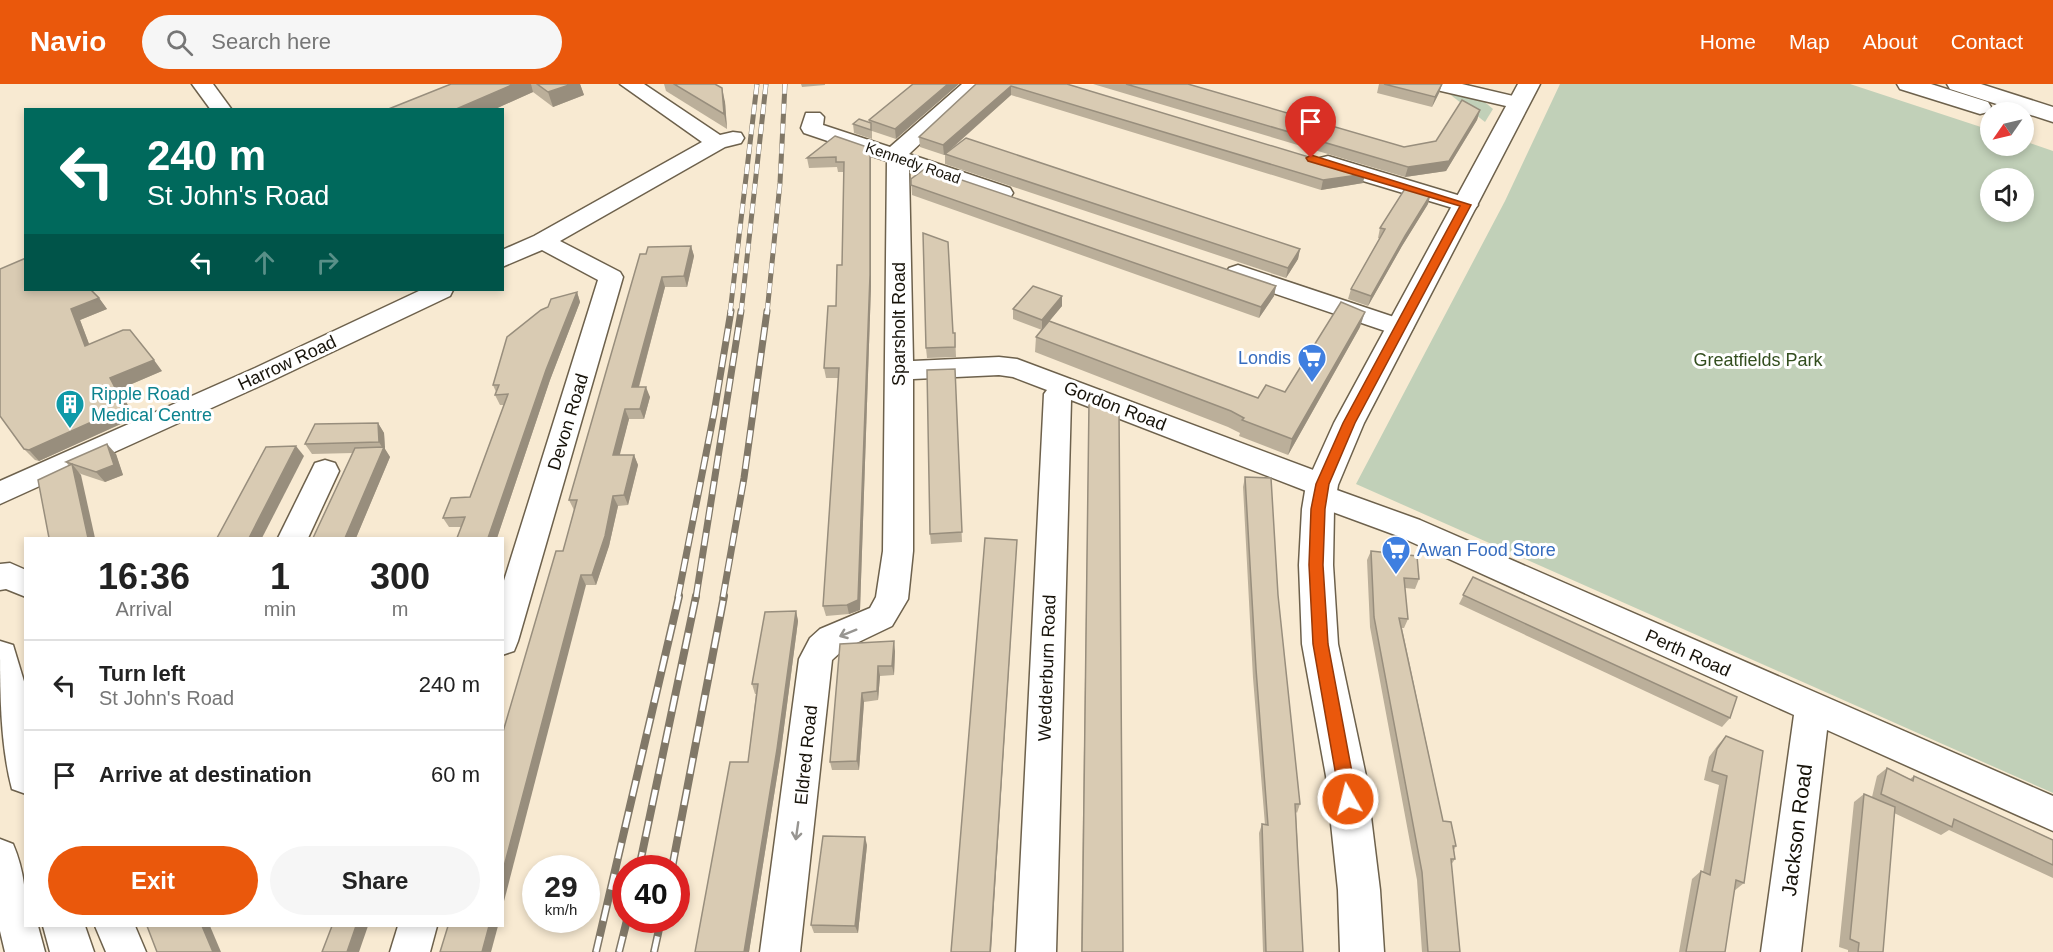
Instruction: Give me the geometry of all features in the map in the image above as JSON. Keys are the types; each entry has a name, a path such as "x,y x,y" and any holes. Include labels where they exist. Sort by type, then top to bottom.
{"main road":[{"path":"1908,84 1980,107"},
{"path":"1958,84 2053,115"},
{"path":"2007,84 2053,99"},
{"path":"1362,952 1359,890 1346,776 1320,644 1316,565 1321,490 1349,423 1524,93"},
{"path":"2034,125 2053,131"},
{"path":"0,656 24,767"},
{"path":"64,927 72,952"}],"street":[{"path":"202,84 220,108"},
{"path":"504,259 542,241 725,140 630,84"},
{"path":"897,159 901,147 974,84"},
{"path":"1435,84 1524,93"},
{"name":"Kennedy Road","path":"813,117 812,128 897,159 1026,201"},
{"path":"1311,158 1466,205"},
{"name":"Sparsholt Road","path":"892,599 898,550 900,371 897,159"},
{"name":"Devon Road","path":"504,634 611,277 542,241"},
{"path":"1215,265 1400,328"},
{"name":"Harrow Road","path":"0,493 264,374 439,291"},
{"name":"Gordon Road","path":"900,371 999,366 1024,370 1277,470 1321,490"},
{"name":"Wedderburn Road","path":"1036,952 1058,394 1063,386"},
{"path":"293,537 325,471"},
{"name":"Perth Road","path":"1321,490 2053,814"},
{"path":"0,577 10,576 24,584"},
{"name":"Eldred Road","path":"780,952 816,659 822,648 832,639 881,617 892,599"},
{"name":"Jackson Road","path":"1781,952 1812,709"},
{"path":"0,857 25,952"},
{"path":"116,927 126,952"},
{"path":"410,952 418,927"}],"green space":[{"name":"Greatfields Park","path":"1560,84 1850,84 1980,127 1980,156 2034,156 2034,144 2053,151 2053,793 1356,484 1505,201"},
{"path":"1447,92 1481,99 1493,109 1485,122"}],"building":[{"path":"451,84 514,84 459,108 391,108"},
{"path":"537,84 572,84 548,92"},
{"path":"674,84 715,84 722,88 724,114"},
{"path":"913,84 948,84 895,129 869,120"},
{"path":"976,84 1067,84 1365,174 1323,180 1011,86 943,145 919,137"},
{"path":"1126,84 1188,84 1404,147 1436,141 1462,100 1480,110 1449,161 1408,167"},
{"path":"1384,84 1442,84 1435,97"},
{"path":"859,119 871,123 871,130 853,124"},
{"path":"835,136 870,148 870,275 858,600 847,605 823,606 839,368 824,368 828,306 836,306 837,265 842,265 844,162 836,162 836,157 807,158"},
{"path":"966,138 1300,249 1288,268 945,154"},
{"path":"926,168 1276,286 1261,307 911,185 911,179"},
{"path":"1406,187 1431,194 1371,296 1351,289 1385,229 1380,228"},
{"path":"923,233 948,242 955,347 926,348"},
{"path":"691,246 684,276 662,277 632,387 646,387 640,409 625,409 613,455 634,455 624,495 613,496 605,536 592,575 581,575 504,866 504,728 556,551 563,551 577,500 569,500 640,254 646,254 648,247"},
{"path":"24,259 24,291 92,291 99,298 71,309 85,346 123,330 130,330 154,360 110,378 125,407 29,450 24,449 0,416 0,269"},
{"path":"1033,286 1062,296 1042,320 1013,309"},
{"path":"577,292 546,370 488,537 457,537 465,517 443,518 451,498 470,497 508,394 495,395 499,385 493,385 507,337 548,307 551,299"},
{"path":"1341,302 1365,312 1292,439 1242,420 1244,418 1231,411 1036,337 1049,321 1258,398 1266,385 1285,392"},
{"path":"955,369 962,532 930,534 927,370"},
{"path":"1089,402 1096,402 1119,410 1123,952 1082,952"},
{"path":"378,423 379,442 305,444 315,424"},
{"path":"107,444 114,465 96,472 66,462"},
{"path":"296,446 250,537 218,537 266,447"},
{"path":"384,447 345,537 313,537 355,448"},
{"path":"72,464 88,537 49,537 38,480"},
{"path":"1245,477 1271,478 1278,595 1300,804 1295,804 1303,952 1266,952 1262,824 1268,825"},
{"path":"985,538 1017,540 990,952 951,952"},
{"path":"1371,551 1417,556 1419,579 1404,578 1408,619 1399,618 1443,821 1451,822 1456,846 1453,846 1455,859 1451,859 1460,952 1428,952 1422,872 1374,617"},
{"path":"1473,577 1737,697 1730,718 1463,595"},
{"path":"796,611 777,749 744,952 695,952 730,762 748,762 758,684 752,684 765,612"},
{"path":"894,641 892,666 878,666 877,691 862,693 857,761 830,762 840,644"},
{"path":"1726,736 1763,751 1744,883 1736,880 1725,952 1686,952 1701,871 1710,875 1727,776 1712,771 1717,749"},
{"path":"1887,768 1913,781 1914,776 2053,840 2053,865 1954,819 1952,827 1881,794"},
{"path":"1864,794 1895,807 1883,952 1858,952 1859,943 1850,939"},
{"path":"823,836 865,837 855,926 811,925"},
{"path":"147,927 202,927 213,952 157,952"},
{"path":"332,927 356,927 347,952 322,952"},
{"path":"448,927 489,927 482,952 440,952"}],"railway":[{"path":"730,313 757,84"},
{"path":"741,313 766,84"},
{"path":"767,313 780,183 785,84"},
{"path":"678,597 714,413 731,311"},
{"path":"696,597 741,311"},
{"path":"723,597 744,478 767,311"},
{"path":"596,952 679,596"},
{"path":"642,855 696,596"},
{"path":"674,855 724,596"},
{"path":"619,952 624,933"},
{"path":"654,952 658,933"}],"place":[{"name":"Londis","path":"1312,384"},
{"name":"Ripple Road Medical Centre","path":"70,430"},
{"name":"Awan Food Store","path":"1396,576"}],"route":[{"path":"1311,158 1466,205 1349,423 1322,484 1318,509 1316,565 1320,644 1346,776 1348,799"}]}
